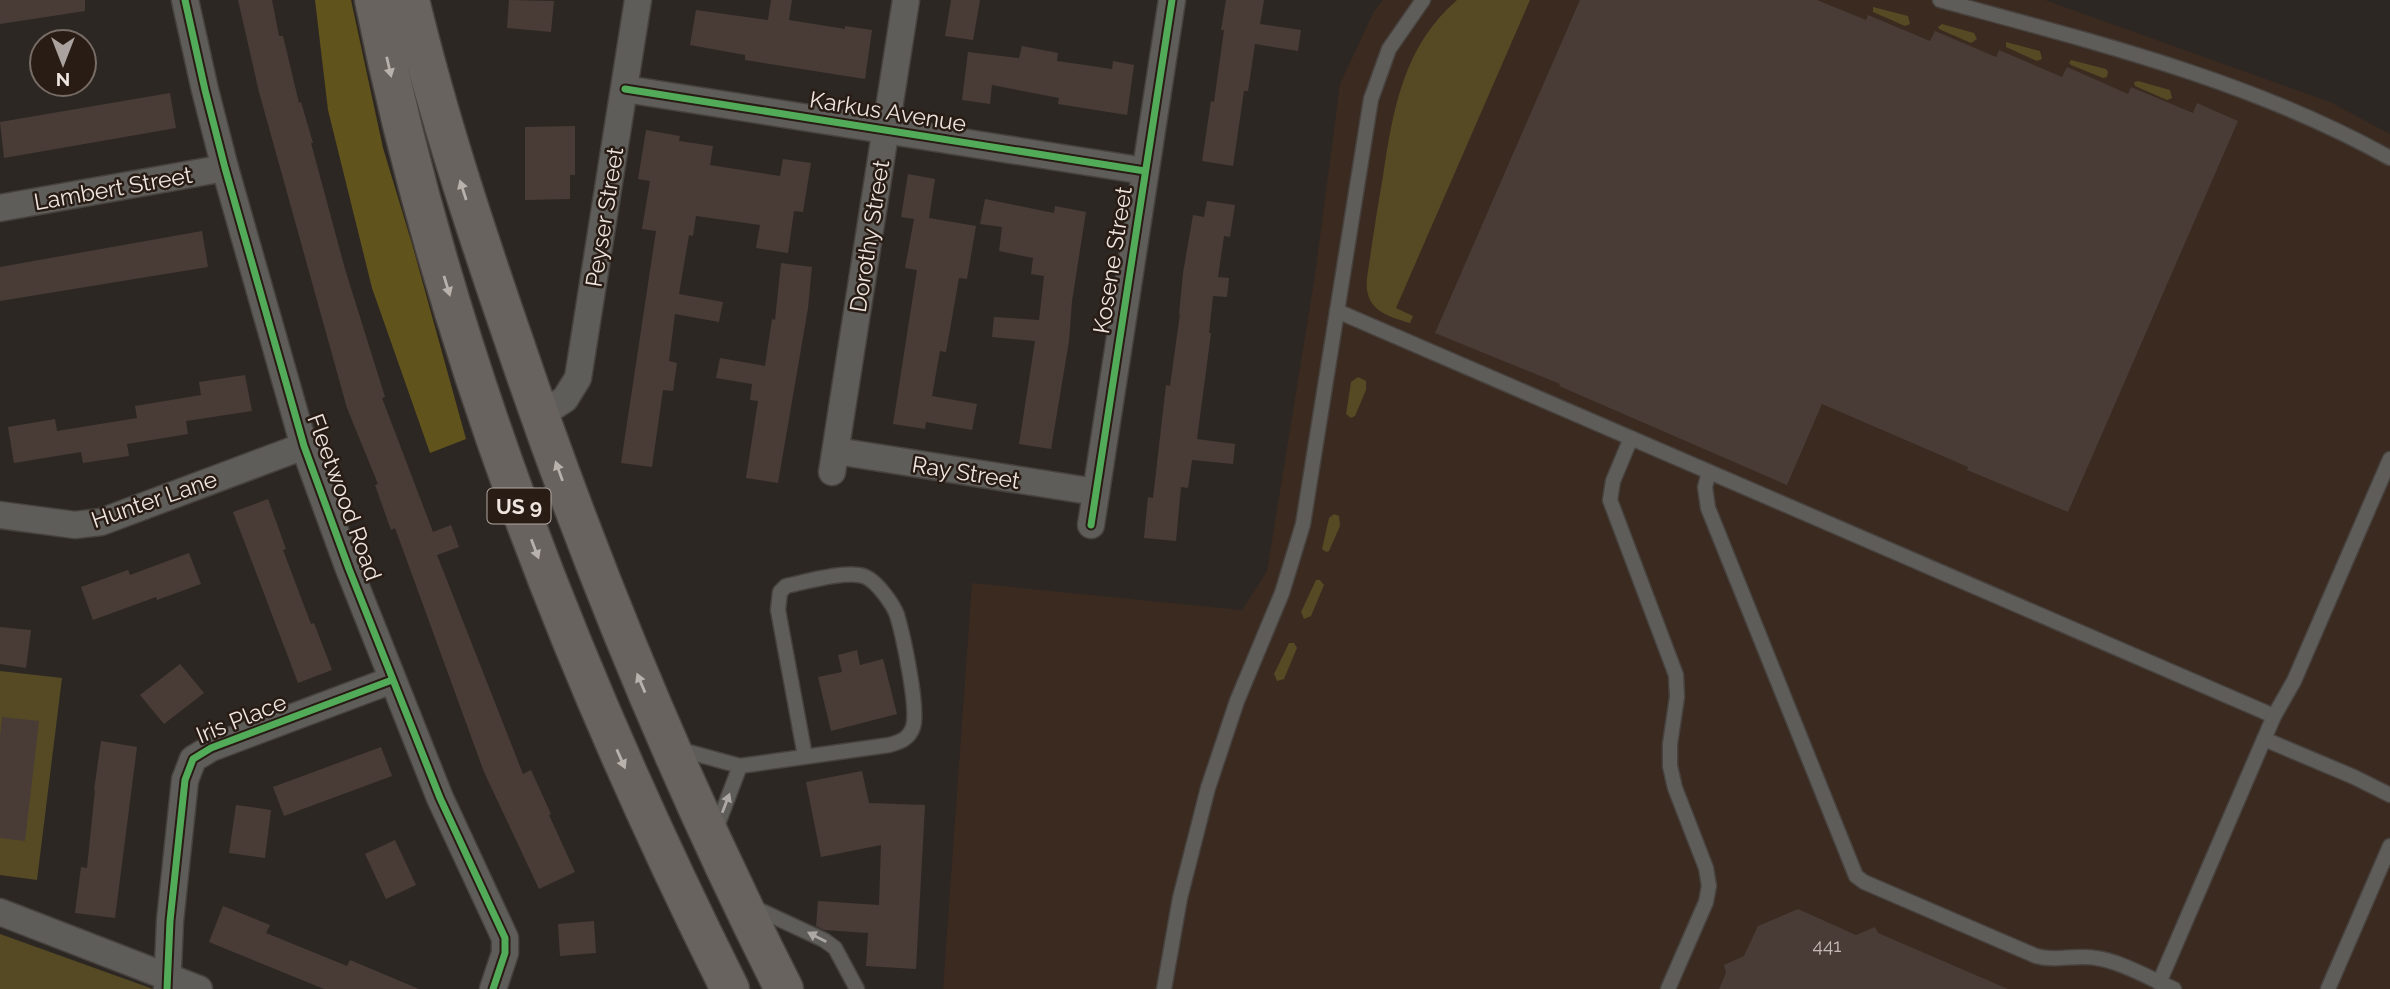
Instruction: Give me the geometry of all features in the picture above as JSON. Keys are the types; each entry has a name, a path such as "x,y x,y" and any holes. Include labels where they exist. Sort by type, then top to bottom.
{"highway":[{"name":"US 9","path":"374,0 395,95 437,252 489,419 522,513 552,595 619,755 730,989"},
{"name":"US 9","path":"410,0 457,171 539,416 600,580 669,747 784,989"}],"street":[{"name":"Fleetwood Road","path":"185,0 225,168 304,446 392,680 440,798 505,938 505,953 493,989"},
{"name":"Peyser Street","path":"539,416 565,399 578,378 638,0"},
{"name":"Dorothy Street","path":"834,462 906,0"},
{"name":"Kosene Street","path":"1091,525 1172,0"},
{"name":"Karkus Avenue","path":"625,89 1145,171"},
{"name":"Lambert Street","path":"0,208 225,168"},
{"name":"Hunter Lane","path":"0,515 75,524 101,522 304,446"},
{"name":"Ray Street","path":"834,462 1096,492"},
{"name":"Iris Place","path":"167,983 170,921 186,780 193,758 211,748 392,680"},
{"path":"0,912 167,983 199,989"}],"lane":[{"path":"1164,989 1180,898 1208,788 1237,701 1282,593 1299,541 1373,90 1389,49 1423,0"},
{"path":"1940,0 2134,53 2220,81 2323,125 2390,158"},
{"path":"1337,311 2274,716"},
{"path":"1631,438 1613,481 1610,500 1676,675 1677,697 1671,734 1670,766 1675,788 1709,881 1706,902 1668,989"},
{"path":"2159,983 2274,716 2294,681 2390,459"},
{"path":"1709,472 1705,487 1708,508 1856,876 1864,882 2036,956 2050,959 2102,959 2174,989"},
{"path":"669,747 740,766 889,746 904,741 913,729 916,708 896,613 883,593 866,577 842,574 786,586 780,592 778,610 805,756"},
{"path":"2264,739 2390,795"},
{"path":"711,840 740,766"},
{"path":"2328,989 2390,846"},
{"path":"740,901 824,940 835,948 857,989"}],"shaded area":[{"path":"315,0 351,0 383,148 466,439 430,453 372,288 328,110"},
{"path":"1383,0 2045,0 2330,102 2390,134 2390,989 943,989 972,583 1242,610 1267,571 1315,275 1340,84 1374,11"},
{"path":"1457,0 1530,0 1396,308 1413,316 1410,323 1384,313 1372,304 1367,278 1391,127 1403,81 1424,38"},
{"path":"1873,7 1908,16 1910,24 1905,26 1873,12"},
{"path":"1942,24 1974,33 1977,39 1971,43 1939,29"},
{"path":"2006,42 2040,51 2042,59 2037,61 2006,47"},
{"path":"2071,60 2106,69 2107,77 2103,78 2071,65"},
{"path":"2134,82 2170,90 2172,98 2167,100 2135,86"},
{"path":"1358,377 1366,381 1366,390 1355,416 1351,418 1346,414 1351,382"},
{"path":"1334,514 1339,516 1340,526 1329,551 1326,552 1322,549 1329,518"},
{"path":"1316,580 1320,580 1324,585 1311,616 1304,619 1301,612"},
{"path":"1289,643 1294,643 1297,648 1284,679 1277,681 1274,674"},
{"path":"0,671 62,678 37,880 0,875"},
{"path":"0,934 153,989 0,989"}],"building":[{"path":"0,0 85,0 85,11 0,24"},
{"path":"238,0 272,0 279,36 283,36 345,269 385,397 382,398 433,532 451,525 459,547 437,555 523,774 531,770 575,872 539,889 484,772 395,528 391,530 375,485 378,484 347,408 259,92"},
{"path":"509,0 554,1 551,32 507,28"},
{"path":"771,0 792,0 789,20 845,29 845,26 872,30 865,79 745,60 745,55 690,45 696,10 768,20"},
{"path":"951,0 980,0 973,40 945,36"},
{"path":"1226,0 1264,0 1260,24 1301,30 1298,51 1255,44 1248,91 1244,91 1233,166 1202,161 1211,101 1214,102"},
{"path":"1580,0 1817,0 1866,20 1868,15 1930,41 1935,31 1996,57 1999,50 2062,77 2067,67 2128,94 2131,87 2193,113 2197,103 2238,121 2068,512 1967,470 1968,467 1822,404 1787,485 1559,386 1560,384 1435,333"},
{"path":"1022,46 1058,53 1057,61 1112,69 1113,61 1134,65 1127,115 1058,104 1059,98 992,85 990,104 962,100 968,52 1019,58"},
{"path":"170,93 176,128 4,158 0,122"},
{"path":"575,126 575,175 570,175 570,199 525,200 525,127"},
{"path":"646,130 680,136 679,141 713,146 710,165 780,176 783,159 811,163 803,212 794,211 788,253 756,248 760,225 696,216 693,236 689,235 679,294 723,302 719,322 675,314 669,361 677,363 673,391 663,390 652,467 621,463 656,231 642,229 650,181 638,179"},
{"path":"908,174 935,179 929,218 976,226 967,279 959,278 946,352 940,351 932,396 977,404 972,430 926,422 925,429 893,424 917,270 905,268 914,219 901,217"},
{"path":"985,199 1054,213 1055,206 1086,212 1051,449 1019,444 1035,341 992,337 994,317 1039,320 1044,276 1031,274 1033,258 999,251 1002,227 980,224"},
{"path":"1207,201 1235,205 1230,237 1224,236 1218,277 1229,278 1227,297 1213,296 1211,333 1197,439 1235,444 1233,464 1192,460 1188,488 1181,487 1176,541 1144,538 1148,497 1153,498 1166,385 1170,386 1183,273 1193,215 1204,217"},
{"path":"202,231 208,267 0,301 0,267"},
{"path":"781,263 812,267 808,308 778,483 746,478 758,401 750,400 752,384 716,378 720,358 765,366 772,319 775,320"},
{"path":"245,375 252,411 186,421 188,434 127,444 129,456 83,463 81,452 14,463 8,427 55,419 57,431 137,418 135,406 201,395 199,382"},
{"path":"268,499 286,549 283,550 332,670 298,683 233,512"},
{"path":"189,553 201,584 93,620 81,587 128,570 130,575"},
{"path":"0,627 31,630 26,668 0,664"},
{"path":"857,650 860,665 883,659 897,714 831,731 818,677 842,672 838,655"},
{"path":"180,664 204,693 164,724 140,695"},
{"path":"2,717 39,721 25,841 0,838"},
{"path":"101,741 137,747 115,918 75,913 81,867 87,868"},
{"path":"381,747 392,776 284,816 273,787"},
{"path":"862,771 869,803 925,805 916,969 866,966 868,933 824,930 816,926 818,901 879,905 881,845 821,857 806,782"},
{"path":"236,805 271,810 265,858 229,853"},
{"path":"395,840 416,885 386,899 365,854"},
{"path":"223,906 270,925 266,933 347,966 350,960 419,989 324,989 209,942"},
{"path":"1798,909 1856,935 1875,927 1878,933 2008,989 1719,989 1726,973 1724,965 1744,956 1758,926"},
{"path":"594,921 596,953 560,956 558,924"}],"cycle path":[{"path":"185,0 225,168 304,446 349,569 440,798 505,938 505,953 493,989"},
{"path":"1091,525 1172,0"},
{"path":"625,89 1145,171"},
{"path":"167,989 170,921 185,780 193,759 211,748 392,680"}]}
